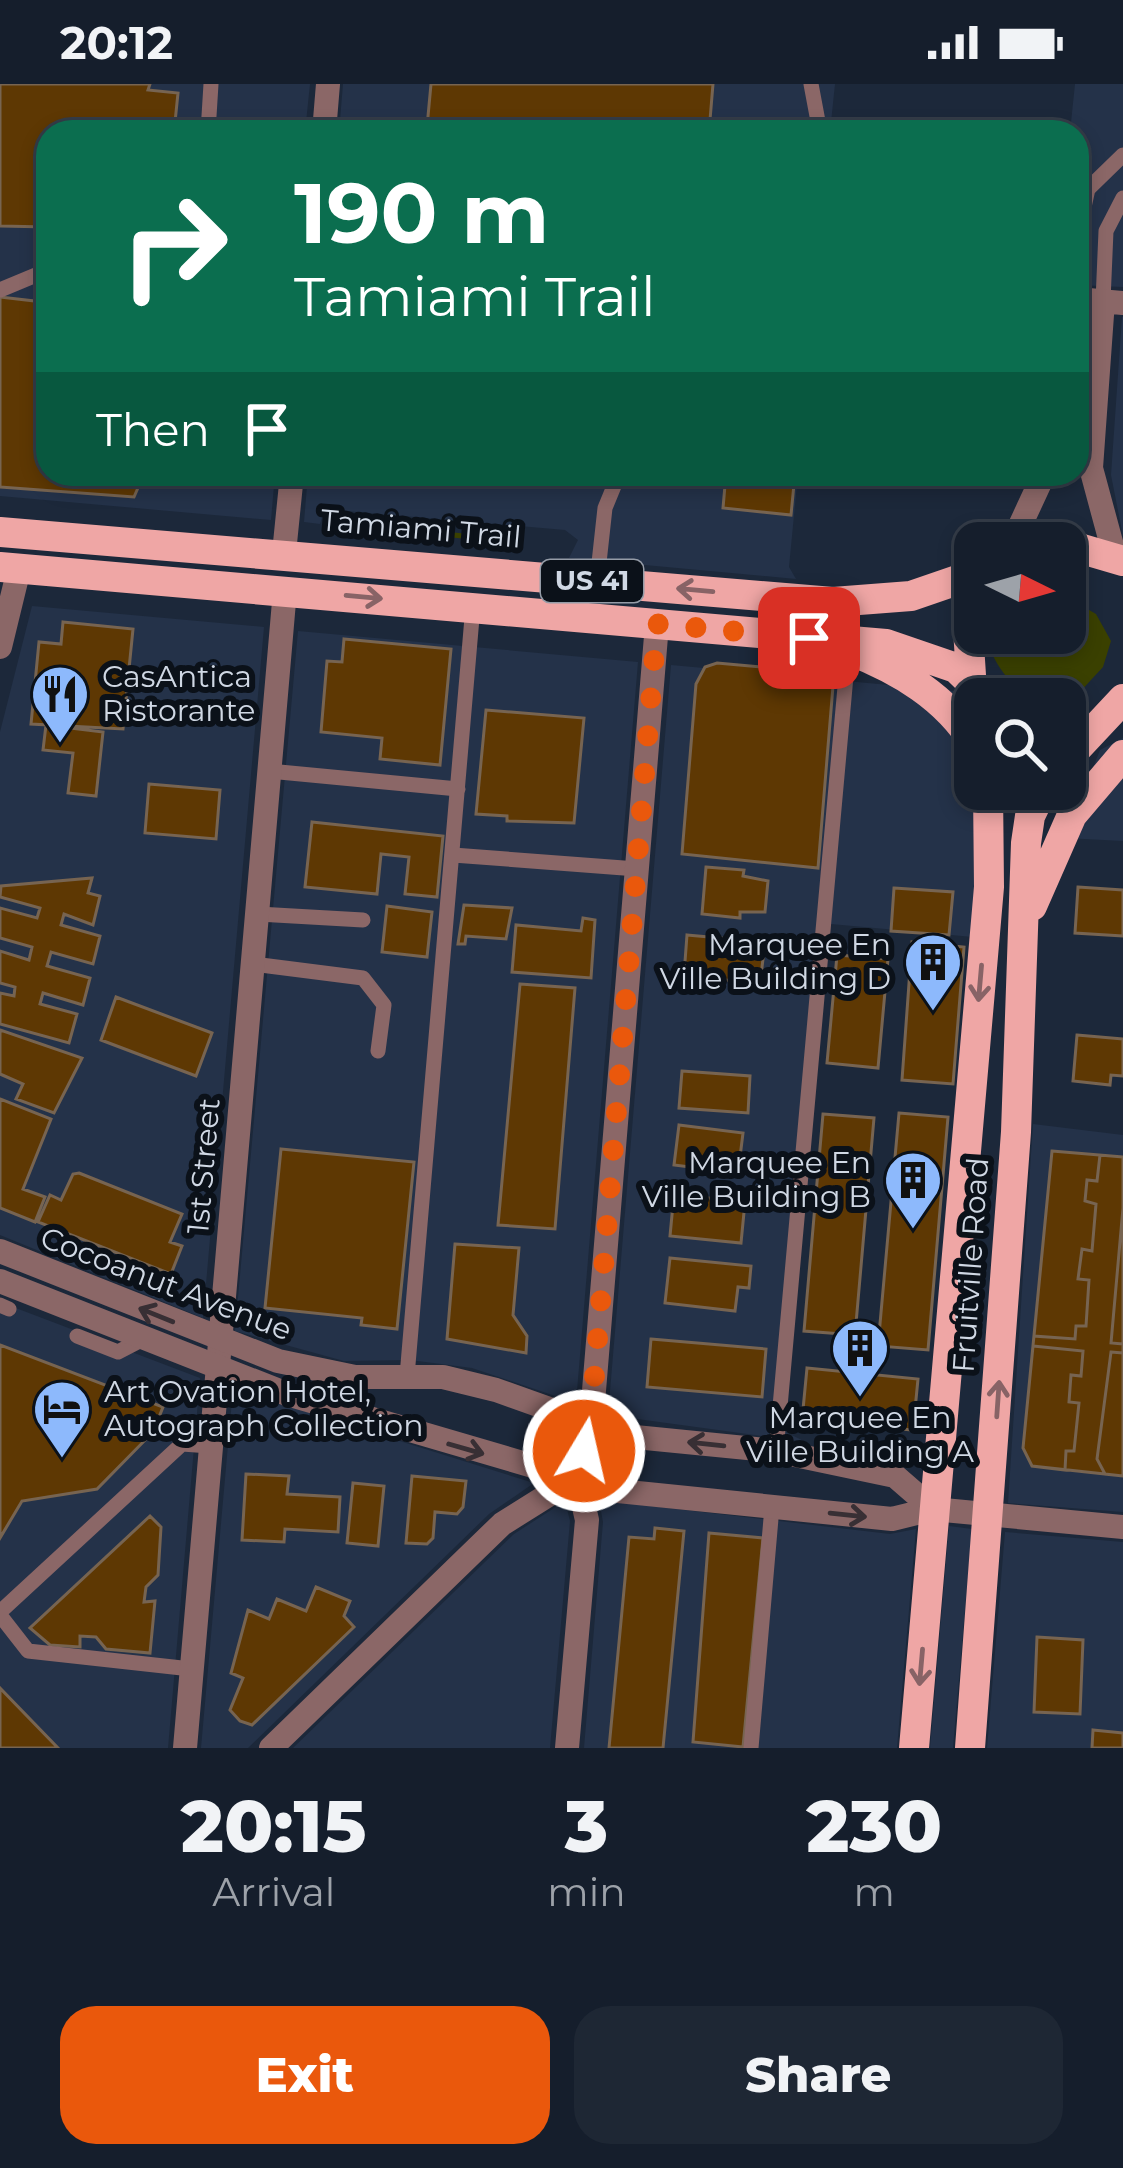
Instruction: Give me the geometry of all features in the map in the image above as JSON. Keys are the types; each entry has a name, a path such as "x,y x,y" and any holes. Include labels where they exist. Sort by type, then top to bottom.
{"main road":[{"name":"Tamiami Trail","path":"0,532 858,602 911,596 954,581"},
{"path":"1086,550 1120,561"},
{"name":"US 41","path":"9,568 902,647 959,678"},
{"path":"809,638 908,677 954,719"},
{"path":"1086,733 1123,699"},
{"path":"1086,742 1123,730"},
{"path":"1022,952 1051,853 1100,776 1123,755"},
{"name":"Fruitville Road","path":"914,1748 989,887 988,810"},
{"name":"Fruitville Road","path":"970,1748 991,1516 1028,829 1035,810"}],"street":[{"path":"325,120 328,84"},
{"path":"1101,301 1091,468 1120,561"},
{"path":"284,553 291,486"},
{"path":"1022,522 1038,486"},
{"path":"0,647 9,568"},
{"name":"1st Street","path":"184,1748 285,590"},
{"path":"567,1748 586,1520 577,1477 590,1426 657,624"},
{"name":"Cocoanut Avenue","path":"0,1251 218,1340 325,1373 406,1376 496,1390 625,1436 776,1451 895,1476 934,1509"},
{"name":"Cocoanut Avenue","path":"0,1281 218,1368 438,1441 618,1491 892,1519 934,1509 1123,1527"},
{"path":"271,1748 502,1524 577,1477"}],"lane":[{"path":"209,120 212,84"},
{"path":"811,84 818,120"},
{"path":"1089,188 1123,155"},
{"path":"1101,301 1106,231 1123,198"},
{"path":"0,290 36,275"},
{"path":"597,581 605,508 614,486"},
{"path":"406,1376 473,606"},
{"path":"776,1451 846,676"},
{"path":"269,771 458,789"},
{"path":"453,855 637,869"},
{"path":"257,914 363,920"},
{"path":"253,964 363,978 384,1005 378,1051"},
{"path":"77,1336 118,1352 146,1337"},
{"path":"191,1669 28,1651 0,1614 182,1444 210,1446"},
{"path":"751,1748 772,1507"}],"shaded area":[{"path":"0,84 310,84 306,120 36,120 36,486 274,486 271,520 0,496"},
{"path":"343,84 835,84 831,120 340,120"},
{"path":"1075,84 1123,84 1123,287 1089,286 1089,120 1071,120"},
{"path":"1123,317 1123,536 1111,475"},
{"path":"307,486 797,486 789,567 796,579 569,558 578,540 565,530 335,510 323,514 320,524 304,522"},
{"path":"32,606 264,627 203,1318 0,1235 0,732"},
{"path":"298,631 638,662 576,1403 472,1368 410,1360 344,1361 235,1331"},
{"path":"671,665 954,691 954,810 976,810 978,885 973,937 831,924 781,1430 806,1442 608,1415"},
{"path":"1123,738 1123,841 1065,838 1076,810 1086,810 1086,785 1100,750"},
{"path":"1033,1124 1123,1135 1123,1512 1008,1503"},
{"path":"0,1302 200,1378 168,1748 0,1748"},
{"path":"233,1389 534,1483 489,1514 248,1748 201,1748"},
{"path":"599,1500 890,1534 916,1529 897,1748 584,1748 603,1522"},
{"path":"565,1501 570,1521 550,1748 293,1748 514,1534"},
{"path":"949,1526 972,1529 953,1748 930,1748"},
{"path":"1005,1532 1123,1542 1123,1748 987,1748"}],"green space":[{"path":"334,522 515,538 514,543 346,528"},
{"path":"1086,608 1096,614 1111,641 1103,667 1086,685 1086,678 1005,675 992,654 1086,654"}],"building":[{"path":"0,84 150,84 148,90 178,93 175,120 36,120 36,227 0,226"},
{"path":"431,84 713,84 710,120 428,120"},
{"path":"36,295 36,486 139,486 134,497 0,487 0,297 35,301"},
{"path":"725,486 794,486 791,515 723,508"},
{"path":"63,622 133,629 123,729 31,724 39,642 61,644"},
{"path":"344,639 451,649 440,765 380,759 382,738 321,732 327,661 342,662"},
{"path":"717,663 819,672 833,686 818,868 682,854 696,684 705,667"},
{"path":"486,710 584,718 574,823 507,821 507,816 476,814"},
{"path":"46,725 103,732 96,796 68,793 73,753 43,750"},
{"path":"149,784 220,790 216,839 145,833"},
{"path":"312,822 443,836 437,897 405,894 409,857 381,854 377,894 305,887"},
{"path":"706,867 744,870 743,876 768,881 765,912 740,912 740,918 702,914"},
{"path":"92,878 88,893 100,896 93,925 64,914 61,925 100,936 93,964 51,952 47,966 90,978 83,1005 43,993 40,1004 77,1014 69,1043 0,1024 0,993 14,996 15,987 0,983 0,951 29,960 32,947 0,938 0,908 37,918 40,908 0,897 1,886"},
{"path":"1078,887 1123,890 1123,936 1075,933"},
{"path":"894,888 953,892 949,935 891,931"},
{"path":"464,905 512,908 506,939 466,936 465,944 458,944"},
{"path":"387,906 432,912 427,957 382,952"},
{"path":"583,918 595,920 591,978 512,972 516,925 581,931"},
{"path":"687,935 765,942 760,984 684,975"},
{"name":"Marquee En Ville Building D","path":"912,942 964,947 953,1084 902,1080"},
{"path":"837,955 888,959 878,1068 827,1063"},
{"path":"520,984 575,988 555,1229 498,1225"},
{"path":"116,997 212,1033 196,1076 101,1040"},
{"path":"0,1030 82,1058 54,1113 16,1099 23,1084 0,1074"},
{"path":"1077,1035 1123,1039 1123,1076 1111,1075 1110,1085 1073,1081"},
{"path":"682,1071 750,1076 748,1113 679,1108"},
{"path":"0,1099 51,1119 23,1189 45,1197 35,1222 0,1208"},
{"name":"Marquee En Ville Building B","path":"899,1113 948,1117 928,1350 878,1346"},
{"path":"823,1114 874,1118 855,1335 804,1331"},
{"path":"679,1125 743,1133 738,1173 674,1165"},
{"path":"281,1149 414,1162 397,1329 361,1325 362,1318 265,1308"},
{"path":"1052,1151 1100,1155 1097,1181 1087,1180 1085,1201 1096,1204 1092,1251 1082,1249 1078,1279 1089,1280 1086,1326 1076,1326 1075,1339 1034,1336"},
{"path":"1052,1151 1123,1157 1123,1476 1032,1466 1023,1448"},
{"path":"73,1174 182,1214 170,1242 182,1246 171,1274 38,1222 50,1195 61,1200"},
{"path":"674,1194 745,1202 741,1243 670,1236"},
{"path":"1123,1208 1123,1344 1111,1343"},
{"path":"455,1244 519,1248 513,1315 527,1336 526,1353 447,1339"},
{"path":"670,1258 751,1266 749,1288 738,1287 735,1311 665,1303"},
{"path":"651,1339 766,1349 762,1397 647,1387"},
{"name":"Art Ovation Hotel, Autograph Collection","path":"0,1345 163,1407 153,1432 97,1489 22,1501 0,1538"},
{"path":"1033,1346 1083,1351 1081,1376 1071,1375 1069,1402 1079,1403 1074,1451 1066,1451 1065,1470 1032,1466 1023,1448"},
{"path":"1111,1352 1123,1353 1123,1476 1105,1474 1097,1459"},
{"name":"Marquee En Ville Building A","path":"807,1368 918,1379 913,1430 802,1420"},
{"path":"246,1474 289,1476 287,1494 340,1497 338,1532 285,1529 284,1542 242,1540"},
{"path":"412,1476 466,1481 463,1507 457,1514 435,1512 433,1538 427,1544 406,1543"},
{"path":"353,1483 384,1486 378,1546 347,1543"},
{"path":"150,1516 161,1527 158,1575 146,1587 144,1602 155,1601 150,1653 106,1649 96,1637 80,1636 80,1647 50,1645 30,1628"},
{"path":"655,1528 684,1531 663,1748 609,1748 629,1537 654,1539"},
{"path":"709,1533 763,1538 743,1747 693,1742"},
{"path":"316,1587 350,1601 344,1616 354,1627 252,1725 240,1721 230,1710 243,1678 231,1673 248,1610 269,1619 277,1599 306,1611"},
{"path":"1037,1637 1083,1640 1080,1714 1034,1712"},
{"path":"0,1688 58,1748 0,1748"},
{"path":"1093,1730 1123,1733 1123,1748 1092,1748"}],"place":[{"name":"CasAntica Ristorante","path":"60,745"},
{"name":"Marquee En Ville Building D","path":"933,1013"},
{"name":"Marquee En Ville Building B","path":"913,1231"},
{"name":"Marquee En Ville Building A","path":"860,1399"},
{"name":"Art Ovation Hotel, Autograph Collection","path":"62,1460"}],"route":[{"path":"584,1451 593,1394 657,624 809,638"}]}
